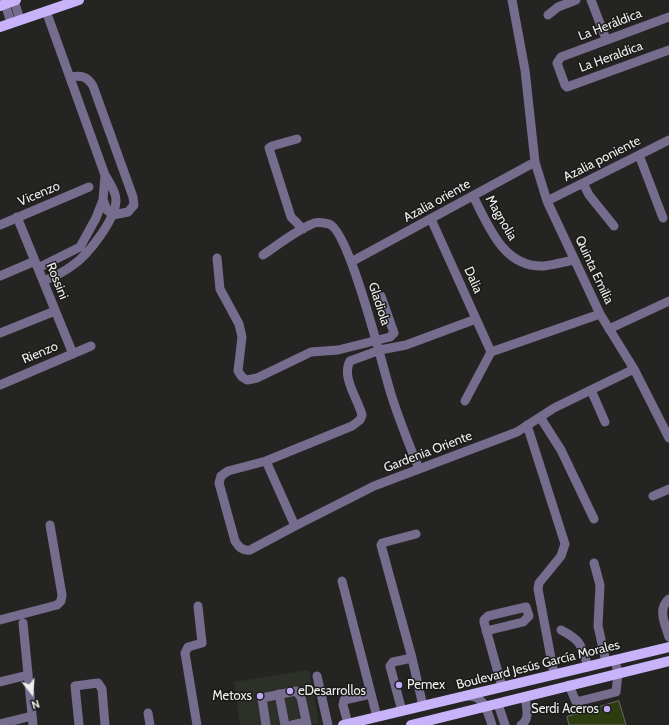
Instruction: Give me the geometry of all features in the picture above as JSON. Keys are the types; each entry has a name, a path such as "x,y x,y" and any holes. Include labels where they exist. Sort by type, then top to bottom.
{"main road":[{"path":"0,27 79,0"},
{"name":"Boulevard Jesús García Morales","path":"346,724 468,696 669,646"},
{"name":"Boulevard Jesús García Morales","path":"411,725 669,660"}],"street":[{"name":"Quinta Emilia","path":"512,0 525,70 535,162 547,201 600,314 634,369 669,438"},
{"path":"548,15 558,8 576,0"},
{"path":"591,0 606,40"},
{"path":"9,2 15,22"},
{"path":"0,276 83,250 113,215 116,200 114,192 105,175 46,11"},
{"name":"La Heráldica","path":"570,86 565,85 557,64 561,58 669,17"},
{"name":"La Heraldica","path":"570,86 665,52"},
{"path":"70,77 79,75 84,76 94,86 133,197 134,205 128,212 113,215"},
{"path":"297,139 269,148 291,217 295,223 303,229"},
{"name":"Azalia poniente","path":"547,201 669,140"},
{"path":"639,155 663,218"},
{"name":"Azalia oriente","path":"352,262 535,162"},
{"path":"43,281 74,265 83,250 102,200 105,175"},
{"path":"583,183 589,195 614,226"},
{"name":"Vicenzo","path":"0,226 17,217 89,187"},
{"name":"Magnolia","path":"473,196 499,245 510,256 525,263 543,266 574,260"},
{"path":"102,200 107,210 113,215"},
{"name":"Rossini","path":"17,217 73,354"},
{"name":"Dalia","path":"431,219 491,352"},
{"name":"Gladiola","path":"263,255 313,223 322,222 332,225 337,231 352,262 395,405 419,469"},
{"path":"217,258 220,289 239,324 242,337 238,371 242,377 247,380 257,378 311,352 406,345 476,319"},
{"path":"296,526 266,460 352,426 360,420 362,415 360,406 347,374 347,367 350,361 378,346 394,334 381,296"},
{"path":"609,330 669,301"},
{"path":"0,333 55,310"},
{"path":"465,401 491,352 600,314"},
{"name":"Rienzo","path":"0,385 91,346"},
{"name":"Gardenia Oriente","path":"266,460 228,471 221,476 219,483 235,541 239,548 244,551 250,550 374,486 517,432 554,408 634,369"},
{"path":"592,390 605,422"},
{"path":"540,417 561,450 594,519"},
{"path":"527,425 565,544 562,556 539,584 538,589 554,674"},
{"path":"653,496 669,489"},
{"path":"0,620 57,605 61,601 62,595 50,526"},
{"path":"416,534 382,543 381,545 412,658 423,706"},
{"path":"569,685 574,701 578,703 616,692 618,673 611,661 598,626 600,585 594,563"},
{"path":"342,581 377,717"},
{"path":"669,599 664,603 662,611 669,637"},
{"path":"197,725 185,653 188,647 202,642 198,606"},
{"path":"0,724 32,720 23,623"},
{"path":"561,630 576,638 580,643 588,667"},
{"path":"486,631 502,687"},
{"path":"402,711 390,666 393,662 412,658"},
{"path":"0,682 28,676"},
{"path":"317,676 328,725"},
{"path":"79,725 75,686 98,683 102,689 105,725"},
{"path":"266,725 262,698 296,691 299,693 307,723 292,725"},
{"path":"279,694 285,725"},
{"path":"346,724 342,705 344,700 371,694"},
{"path":"468,696 479,698 486,707 492,725"},
{"path":"521,725 525,723 527,715 525,697"},
{"path":"498,704 505,725"},
{"path":"148,713 150,725"}],"shaded area":[{"path":"309,670 319,723 311,725 240,725 234,682"}],"building":[{"name":"Serdi Aceros","path":"619,701 626,725 569,725 567,717"}],"place":[{"name":"Pemex","path":"399,685"},
{"name":"eDesarrollos","path":"290,691"},
{"name":"Metoxs","path":"260,696"},
{"name":"Serdi Aceros","path":"607,709"}]}
